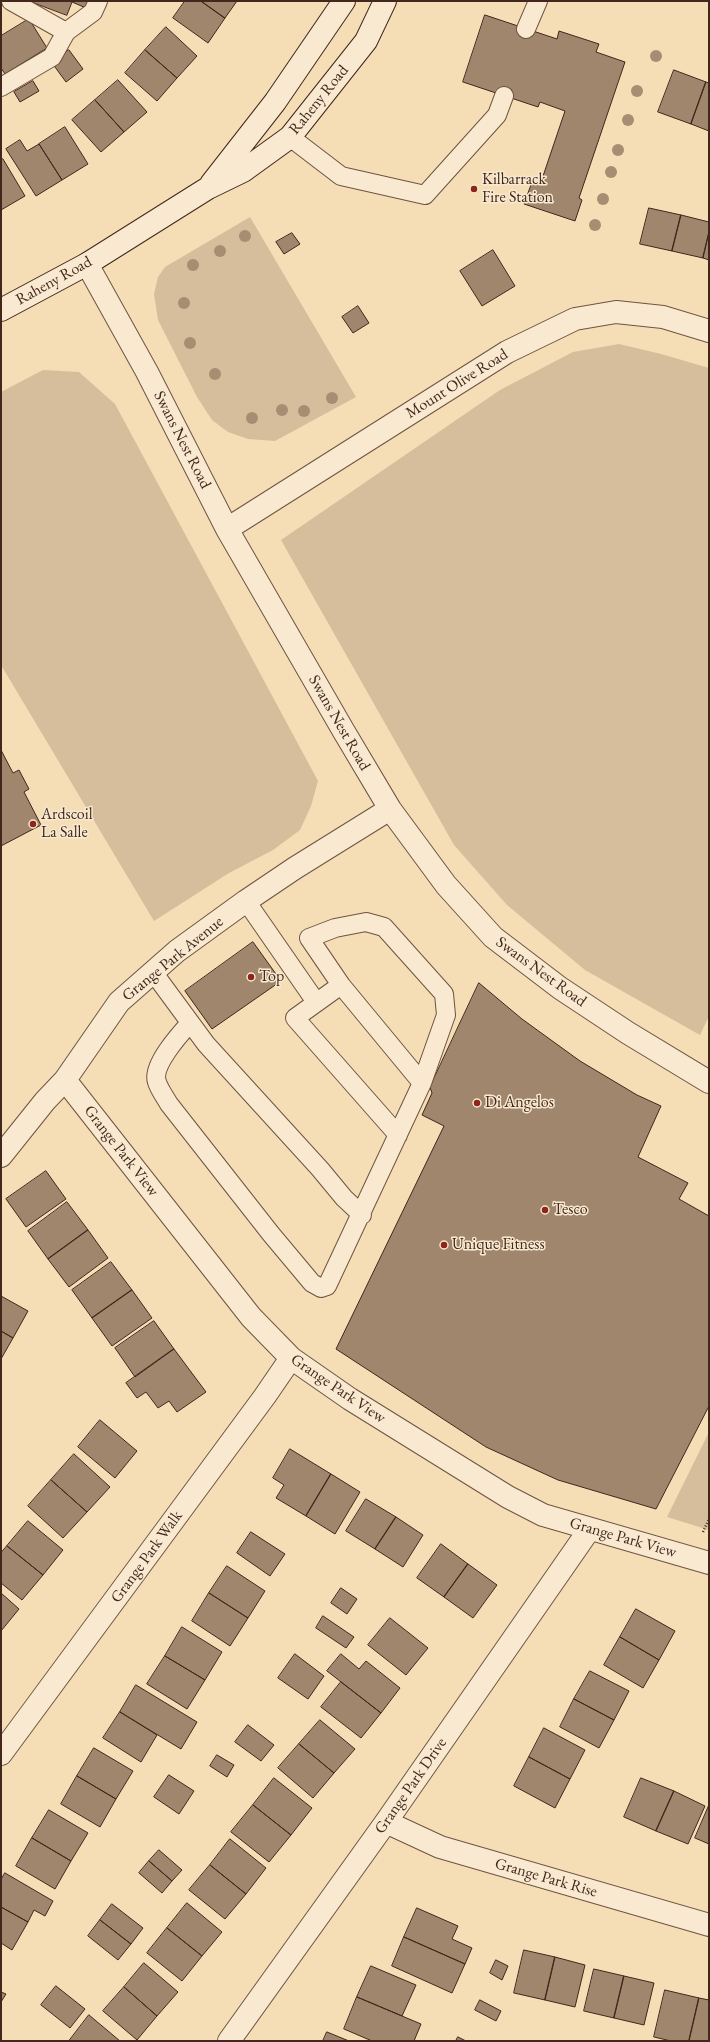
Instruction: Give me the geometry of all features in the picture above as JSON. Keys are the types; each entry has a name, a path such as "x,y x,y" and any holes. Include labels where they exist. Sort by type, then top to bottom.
{"street":[{"name":"Raheny Road","path":"208,188 275,102 344,1"},
{"name":"Raheny Road","path":"1,310 87,264 208,188 243,171 290,137 366,41 385,1"},
{"name":"Swans Nest Road","path":"87,264 147,372 227,529 390,810 446,885 493,937 566,992 628,1033 709,1082"},
{"name":"Mount Olive Road","path":"227,529 507,352 575,319 616,312 663,317 709,331"},
{"name":"Grange Park Avenue","path":"1,1156 45,1101 65,1080 119,1002 177,951 246,902 294,868 390,810"},
{"name":"Grange Park View","path":"65,1080 251,1317 291,1358 350,1399 508,1497 543,1515 589,1530 709,1563"},
{"name":"Grange Park Walk","path":"1,1754 265,1396 291,1358"},
{"name":"Grange Park Drive","path":"229,2041 386,1822 589,1530"},
{"name":"Grange Park Rise","path":"386,1822 440,1847 709,1925"}],"lane":[{"path":"10,1 66,32"},
{"path":"1,87 52,57 66,32 93,12 98,1"},
{"path":"526,29 538,1"},
{"path":"290,137 341,176 425,195 497,115 504,96"},
{"path":"246,902 316,1002"},
{"path":"190,1023 172,1044 158,1067 156,1081 174,1110 271,1234 312,1283 321,1288 327,1286 362,1215 422,1082 446,1015 444,994 384,927 366,922 335,928 309,938 341,985 422,1082"},
{"path":"153,972 206,1044 320,1169 344,1198 362,1215"},
{"path":"341,985 295,1018 398,1135"}],"shaded area":[{"path":"250,217 356,397 275,441 248,439 228,432 212,420 197,397 158,320 154,294 158,277 165,267"},
{"path":"619,344 709,368 709,1016 700,1035 585,970 507,905 454,845 281,540 500,390 573,352"},
{"path":"43,370 79,372 115,404 318,781 311,806 300,830 273,850 229,873 154,921 1,665 1,392"},
{"path":"709,1432 709,1530 667,1517"}],"building":[{"path":"29,1 88,1 86,8 72,2 67,15"},
{"path":"185,1 201,1 225,18 208,43 173,18"},
{"path":"201,1 237,1 225,18"},
{"path":"485,15 557,39 559,31 599,44 596,52 625,62 579,198 582,200 575,221 524,204 532,182 540,185 565,111 540,102 538,107 463,82"},
{"path":"29,19 47,48 5,74 1,68 1,36"},
{"path":"166,27 197,56 177,78 145,50"},
{"path":"69,50 83,69 66,82 52,63"},
{"path":"145,50 177,78 157,101 125,73"},
{"path":"674,70 706,82 691,124 658,112"},
{"path":"118,80 147,112 124,132 95,100"},
{"path":"33,81 39,91 20,102 14,92"},
{"path":"706,82 709,83 709,131 691,124"},
{"path":"95,100 124,132 101,152 72,120"},
{"path":"65,127 88,164 62,180 39,144"},
{"path":"20,140 27,151 39,144 62,180 36,196 6,149"},
{"path":"3,159 25,196 1,210 1,160"},
{"path":"649,208 681,215 672,251 640,244"},
{"path":"681,215 709,222 709,232 703,258 672,251"},
{"path":"709,232 709,260 703,258"},
{"path":"292,233 300,244 284,254 276,242"},
{"path":"493,250 515,286 482,306 460,271"},
{"path":"358,306 369,323 353,333 342,317"},
{"path":"1,750 13,773 19,770 29,789 24,792 41,825 1,846"},
{"path":"253,942 281,981 212,1029 185,991"},
{"path":"479,983 522,1019 580,1061 637,1095 661,1106 638,1157 688,1183 679,1199 709,1216 709,1406 656,1509 558,1480 486,1447 336,1349 444,1126 422,1115 432,1093 430,1087"},
{"path":"46,1171 66,1199 26,1227 6,1199"},
{"path":"67,1202 88,1230 48,1259 28,1231"},
{"path":"88,1230 108,1258 69,1287 48,1259"},
{"path":"111,1262 132,1290 92,1318 72,1290"},
{"path":"132,1290 152,1318 112,1346 92,1318"},
{"path":"1,1296 28,1311 13,1338 1,1331"},
{"path":"154,1321 174,1349 135,1377 115,1348"},
{"path":"1,1331 13,1338 1,1359"},
{"path":"174,1349 206,1392 177,1412 169,1401 158,1408 146,1392 137,1398 126,1383"},
{"path":"100,1420 137,1451 115,1478 78,1447"},
{"path":"290,1449 331,1474 306,1516 276,1498 284,1485 273,1478"},
{"path":"74,1454 110,1487 87,1512 51,1480"},
{"path":"331,1474 360,1492 335,1534 306,1516"},
{"path":"51,1480 87,1512 63,1538 28,1506"},
{"path":"366,1499 396,1517 375,1549 346,1531"},
{"path":"396,1517 423,1535 403,1567 375,1549"},
{"path":"28,1521 63,1550 43,1575 7,1546"},
{"path":"251,1532 285,1554 270,1576 237,1553"},
{"path":"441,1544 468,1564 444,1597 417,1578"},
{"path":"7,1546 43,1575 22,1600 1,1583 1,1553"},
{"path":"468,1564 497,1585 473,1618 444,1597"},
{"path":"227,1566 265,1591 248,1618 209,1593"},
{"path":"341,1588 357,1599 347,1614 331,1603"},
{"path":"1,1593 19,1609 1,1631"},
{"path":"209,1593 248,1618 230,1646 192,1621"},
{"path":"636,1609 675,1631 659,1660 620,1637"},
{"path":"323,1616 354,1637 346,1648 316,1628"},
{"path":"390,1618 428,1648 406,1675 368,1645"},
{"path":"182,1627 222,1652 205,1680 165,1656"},
{"path":"620,1637 659,1660 643,1688 604,1665"},
{"path":"295,1654 324,1676 308,1699 278,1678"},
{"path":"341,1654 359,1669 366,1661 400,1688 381,1713 327,1671"},
{"path":"165,1656 205,1680 187,1709 147,1684"},
{"path":"590,1671 629,1691 614,1720 574,1699"},
{"path":"341,1682 381,1713 361,1738 321,1707"},
{"path":"136,1685 197,1722 181,1749 120,1712"},
{"path":"574,1699 614,1720 599,1748 560,1727"},
{"path":"120,1712 157,1735 141,1762 103,1738"},
{"path":"320,1720 355,1749 334,1773 299,1744"},
{"path":"248,1725 274,1745 261,1761 235,1742"},
{"path":"544,1728 585,1750 570,1779 529,1757"},
{"path":"299,1744 334,1773 313,1798 278,1768"},
{"path":"94,1748 133,1771 116,1799 77,1776"},
{"path":"217,1755 234,1765 227,1777 210,1766"},
{"path":"529,1757 570,1779 555,1808 514,1786"},
{"path":"169,1775 194,1791 179,1814 154,1797"},
{"path":"77,1776 116,1799 100,1827 61,1804"},
{"path":"274,1778 312,1808 291,1835 253,1805"},
{"path":"641,1778 674,1791 656,1831 624,1817"},
{"path":"674,1791 705,1806 688,1844 656,1831"},
{"path":"253,1805 291,1835 269,1862 231,1832"},
{"path":"709,1805 709,1844 695,1838"},
{"path":"49,1810 88,1833 71,1861 32,1838"},
{"path":"32,1838 71,1861 55,1889 16,1866"},
{"path":"230,1839 266,1868 246,1894 210,1865"},
{"path":"159,1850 182,1870 172,1881 149,1861"},
{"path":"149,1861 172,1881 162,1893 139,1873"},
{"path":"210,1865 246,1894 225,1919 189,1890"},
{"path":"5,1873 53,1901 45,1916 34,1910 28,1922 1,1907 1,1880"},
{"path":"187,1903 222,1932 202,1956 167,1928"},
{"path":"112,1904 143,1928 131,1944 100,1920"},
{"path":"1,1907 28,1922 12,1950 1,1943"},
{"path":"417,1908 458,1926 452,1939 472,1948 465,1964 404,1937"},
{"path":"100,1920 131,1944 118,1960 88,1936"},
{"path":"167,1928 202,1956 182,1981 147,1953"},
{"path":"404,1937 465,1964 452,1993 392,1966"},
{"path":"524,1950 555,1957 545,2000 514,1993"},
{"path":"555,1957 585,1965 575,2007 545,2000"},
{"path":"496,1960 508,1966 502,1980 490,1973"},
{"path":"144,1963 178,1992 157,2016 124,1987"},
{"path":"371,1966 416,1985 402,2016 357,1997"},
{"path":"594,1969 624,1976 614,2018 584,2011"},
{"path":"624,1976 654,1983 644,2025 614,2018"},
{"path":"56,1986 85,2009 70,2028 41,2005"},
{"path":"124,1987 157,2016 137,2040 103,2011"},
{"path":"665,1990 699,1998 689,2041 671,2041 654,2037"},
{"path":"1,1992 6,1994 1,2002"},
{"path":"357,1997 421,2024 414,2041 372,2041 344,2029"},
{"path":"699,1998 709,2000 709,2041 689,2041"},
{"path":"480,2000 501,2011 496,2021 475,2010"},
{"path":"89,2015 120,2041 69,2041"},
{"path":"327,2032 349,2041 323,2041"},
{"path":"458,2037 466,2041 456,2041"}],"place":[{"name":"Kilbarrack Fire Station","path":"474,189"},
{"name":"Ardscoil La Salle","path":"33,824"},
{"name":"Top","path":"251,977"},
{"name":"Di Angelos","path":"477,1103"},
{"name":"Tesco","path":"545,1210"},
{"name":"Unique Fitness","path":"444,1245"}]}
